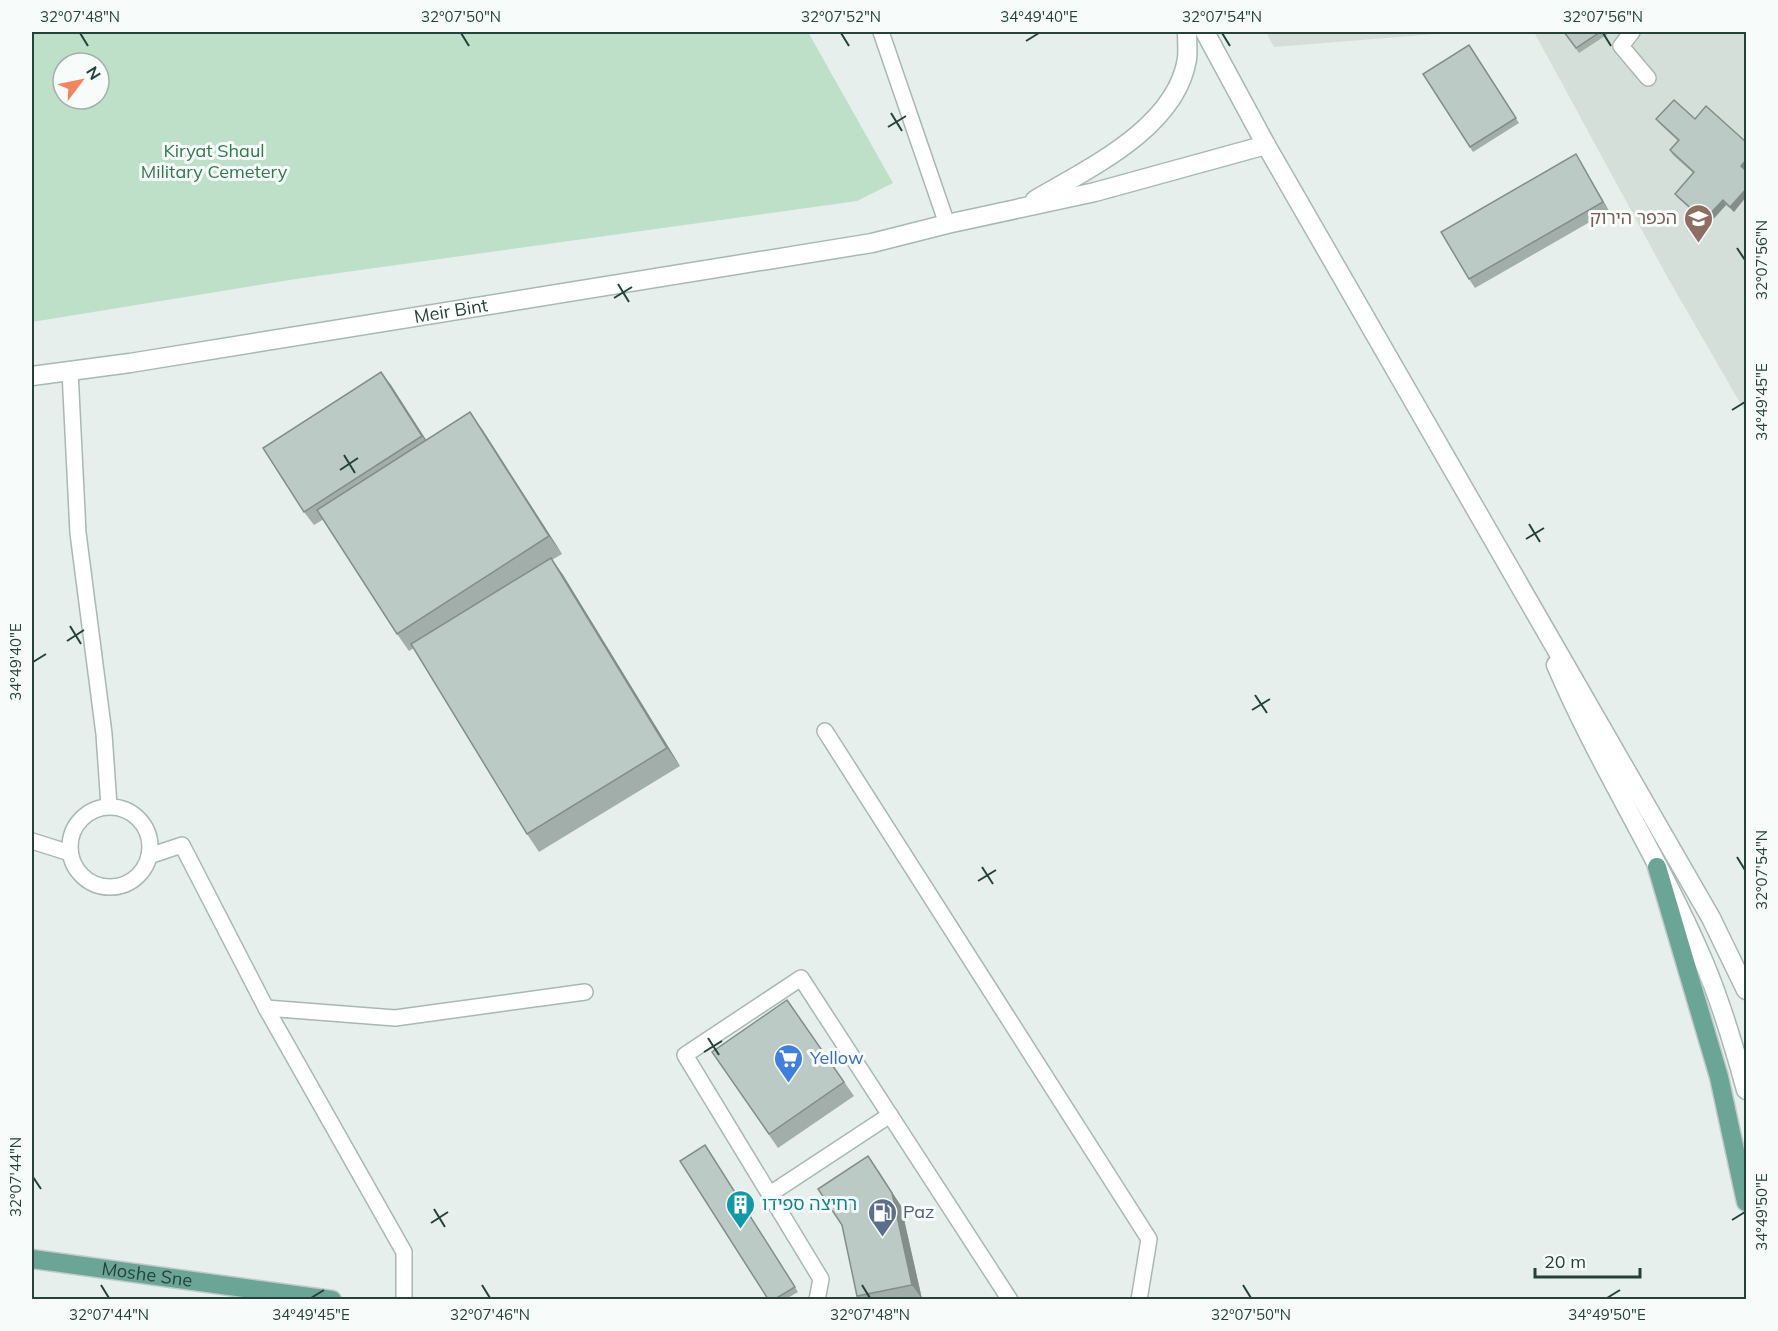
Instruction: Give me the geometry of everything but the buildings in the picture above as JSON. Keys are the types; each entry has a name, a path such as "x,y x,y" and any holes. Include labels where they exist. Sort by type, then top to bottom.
{"main road":[{"path":"1657,867 1719,1077 1746,1202"},
{"name":"Moshe Sne","path":"32,1259 332,1299"}],"street":[{"path":"1021,208 1112,154 1150,125 1176,91 1187,60 1187,32"},
{"path":"1205,32 1266,145 1712,918 1746,990"},
{"name":"Meir Bint","path":"32,376 141,362 872,243 947,224 1095,192 1266,145"},
{"path":"1522,586 1576,711 1702,958 1713,983 1746,1090"}],"lane":[{"path":"881,32 947,224"},
{"path":"1632,32 1621,46 1648,78"},
{"path":"70,371 78,533 104,734 109,806"},
{"path":"825,731 1149,1239 1139,1299"},
{"path":"109,806 131,812 146,828 150,842 146,866 133,880 120,886 106,887 92,883 84,877 75,866 70,853 71,838 76,825 87,814 109,806"},
{"path":"32,841 70,853"},
{"path":"149,856 182,844 266,1008 404,1252 404,1299"},
{"path":"818,1299 821,1279 685,1055 801,978 1010,1299"},
{"path":"266,1008 395,1018 585,992"},
{"path":"770,1194 890,1115"}],"shaded area":[{"path":"1266,32 1461,32 1274,47"},
{"name":"הכפר הירוק","path":"1534,32 1746,32 1746,413 1669,280"}],"green space":[{"name":"Kiryat Shaul Military Cemetery","path":"32,32 808,32 893,183 857,201 296,279 32,322"}],"place":[{"name":"הכפר הירוק","path":"1698,244"},
{"name":"Yellow","path":"789,1084"},
{"name":"רחיצה ספידו","path":"741,1230"},
{"name":"Paz","path":"882,1238"}]}
